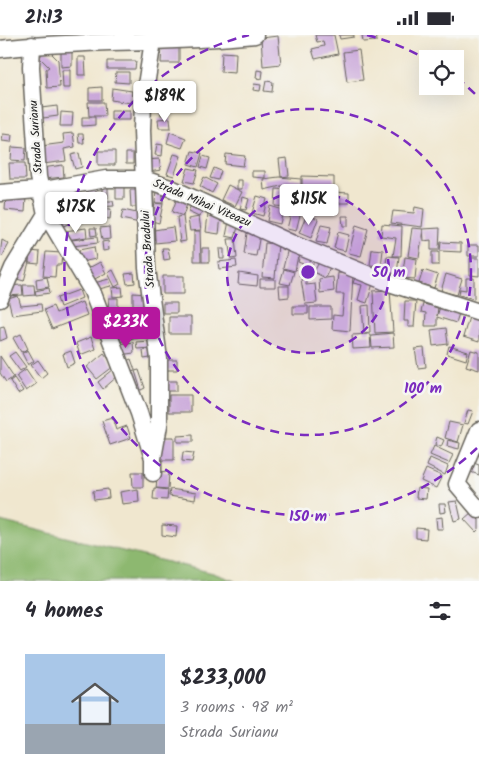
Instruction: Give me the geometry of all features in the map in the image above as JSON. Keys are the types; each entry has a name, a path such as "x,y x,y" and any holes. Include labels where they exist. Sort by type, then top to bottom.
{"street":[{"path":"0,49 32,45 255,35"},
{"name":"Strada Bradului","path":"153,41 143,104 147,268 159,359 159,411 153,465"},
{"name":"Strada Surianu","path":"32,45 31,67 40,190 46,214 92,291 129,386 153,465"},
{"name":"Strada Mihai Viteazu","path":"0,193 40,190 106,179 144,179 173,189 293,244 389,283 479,312"},
{"path":"0,299 13,267 46,214"},
{"path":"479,430 457,484 479,510"}],"green space":[{"path":"0,521 213,573 235,581 0,581"}],"building":[{"path":"315,35 334,35 338,54 315,59 312,49 324,46 323,41 317,42"},
{"path":"339,35 354,35 354,37 340,39"},
{"path":"362,35 376,35 377,41 363,42"},
{"path":"278,36 281,64 263,66 261,38"},
{"path":"61,45 72,45 72,66 61,67"},
{"path":"162,45 179,45 179,63 161,63"},
{"path":"43,50 51,53 58,60 60,87 47,88 46,69 49,67 40,58"},
{"path":"359,50 363,80 347,82 343,52"},
{"path":"222,52 236,53 235,73 221,72"},
{"path":"78,57 85,57 86,75 78,75"},
{"path":"107,61 136,61 135,69 107,69"},
{"path":"62,70 70,70 70,88 63,88"},
{"path":"257,70 263,71 262,79 256,78"},
{"path":"116,72 129,72 129,83 115,82"},
{"path":"266,81 273,82 272,92 264,91"},
{"path":"254,84 261,85 260,91 253,90"},
{"path":"102,87 102,100 89,100 89,88"},
{"path":"112,88 132,91 131,103 111,100"},
{"path":"160,97 166,97 167,115 161,115"},
{"path":"88,102 104,102 105,116 89,116"},
{"path":"57,106 58,116 43,118 41,108"},
{"path":"111,111 130,111 130,120 111,120"},
{"path":"61,112 73,113 72,126 60,126"},
{"path":"82,117 95,117 95,125 82,126"},
{"path":"170,118 171,128 159,128 158,119"},
{"path":"170,132 186,138 182,148 167,143"},
{"path":"73,133 75,147 64,149 66,161 43,164 41,146 64,143 63,134"},
{"path":"3,134 12,135 11,142 2,141"},
{"path":"78,134 83,134 84,143 79,143"},
{"path":"157,144 163,145 162,156 155,155"},
{"path":"12,147 26,148 25,161 11,160"},
{"path":"98,151 115,151 115,165 98,165"},
{"path":"192,151 202,153 198,167 188,164"},
{"path":"79,153 82,167 75,169 71,155"},
{"path":"126,153 133,153 133,164 126,164"},
{"path":"174,154 181,156 174,176 167,174"},
{"path":"226,154 245,156 243,166 225,164"},
{"path":"203,156 210,158 207,169 200,167"},
{"path":"287,158 289,176 281,177 279,159"},
{"path":"159,159 161,170 149,172 147,160"},
{"path":"9,163 25,163 26,179 10,179"},
{"path":"63,165 64,177 44,179 42,168"},
{"path":"188,168 198,170 194,183 184,181"},
{"path":"214,168 221,171 218,180 210,178"},
{"path":"252,171 265,171 265,178 252,177"},
{"path":"302,176 334,177 334,190 302,190"},
{"path":"204,177 217,184 212,193 200,186"},
{"path":"279,177 301,179 301,188 281,186 264,190 263,179"},
{"path":"237,180 242,180 242,189 237,189"},
{"path":"108,182 108,198 102,198 102,183"},
{"path":"116,184 124,184 124,199 116,199"},
{"path":"94,185 97,195 89,198 86,188"},
{"path":"228,185 242,192 235,206 221,200"},
{"path":"156,188 163,188 163,203 155,203"},
{"path":"68,189 70,196 59,199 71,222 62,227 46,195"},
{"path":"276,189 288,190 287,207 275,206"},
{"path":"130,190 142,190 143,207 131,207"},
{"path":"294,192 303,192 304,212 296,213"},
{"path":"317,192 318,213 311,213 310,193"},
{"path":"332,192 349,193 349,203 332,203"},
{"path":"6,196 26,197 25,212 5,210"},
{"path":"257,196 267,199 263,216 252,213"},
{"path":"243,197 249,199 246,210 240,209"},
{"path":"89,198 91,204 84,207 82,200"},
{"path":"177,198 188,201 183,216 172,212"},
{"path":"79,200 84,213 71,217 67,204"},
{"path":"99,201 113,201 114,206 99,207"},
{"path":"155,203 163,204 159,223 152,221"},
{"path":"192,203 204,208 199,217 188,212"},
{"path":"270,206 283,210 280,224 267,221"},
{"path":"415,207 424,209 422,227 391,223 393,211 414,213"},
{"path":"95,208 111,209 110,219 95,217"},
{"path":"123,210 141,214 140,223 121,219"},
{"path":"291,213 300,215 296,231 287,229"},
{"path":"208,214 221,216 219,234 206,232"},
{"path":"307,214 318,219 311,238 299,233"},
{"path":"183,216 186,241 180,242 177,217"},
{"path":"342,216 348,216 348,226 343,226"},
{"path":"199,217 201,230 190,231 188,219"},
{"path":"229,221 239,223 235,238 226,236"},
{"path":"382,224 402,226 401,256 393,256 396,238 381,236"},
{"path":"321,225 331,227 327,244 316,242"},
{"path":"356,225 368,229 361,256 349,253"},
{"path":"109,227 110,239 102,240 100,228"},
{"path":"173,227 175,241 155,243 154,230"},
{"path":"86,228 87,237 66,240 65,231"},
{"path":"90,228 96,228 97,235 91,236"},
{"path":"412,228 423,229 419,258 408,256"},
{"path":"440,228 439,250 431,250 431,240 424,241 423,229"},
{"path":"194,231 200,231 201,261 194,261"},
{"path":"338,232 349,235 345,251 334,248"},
{"path":"247,233 260,234 256,256 244,254"},
{"path":"97,237 98,243 72,246 71,240"},
{"path":"228,239 235,239 237,258 231,259"},
{"path":"2,240 9,244 2,257 0,255"},
{"path":"108,241 109,250 103,251 102,242"},
{"path":"441,242 461,243 461,252 440,251"},
{"path":"265,243 278,244 275,278 262,277"},
{"path":"468,245 479,245 479,256 468,256"},
{"path":"94,247 96,259 81,262 79,250"},
{"path":"162,248 168,248 170,259 164,260"},
{"path":"202,248 209,248 209,262 202,262"},
{"path":"288,248 299,250 295,271 283,268"},
{"path":"219,249 224,249 224,259 220,259"},
{"path":"372,249 383,250 381,266 370,265"},
{"path":"30,251 40,252 39,264 29,263"},
{"path":"46,252 62,253 61,265 56,265 55,277 43,276"},
{"path":"301,252 315,257 308,279 299,276 303,264 298,262"},
{"path":"432,252 439,252 439,265 432,265"},
{"path":"387,256 399,257 397,274 385,272"},
{"path":"405,257 417,259 415,279 402,278"},
{"path":"470,258 479,258 479,276 470,275"},
{"path":"21,260 29,262 24,281 17,279"},
{"path":"236,260 237,267 219,269 218,262"},
{"path":"320,260 331,265 325,278 314,272"},
{"path":"100,262 106,273 91,281 85,270"},
{"path":"284,269 294,272 290,285 280,283"},
{"path":"113,270 120,284 115,287 108,273"},
{"path":"423,270 438,275 434,288 419,283"},
{"path":"134,273 135,283 127,284 125,274"},
{"path":"239,273 258,276 257,286 238,284"},
{"path":"338,273 353,274 350,331 332,329 333,315 342,316 344,294 336,294"},
{"path":"446,274 462,279 457,295 441,291"},
{"path":"356,275 374,280 367,303 358,300 362,285 353,283"},
{"path":"163,276 184,276 184,294 163,294"},
{"path":"47,277 49,287 37,289 36,279"},
{"path":"333,277 334,291 320,293 319,279"},
{"path":"466,278 474,278 474,299 459,295 460,289 466,290"},
{"path":"109,279 111,286 95,290 94,283"},
{"path":"260,279 275,279 275,287 260,287"},
{"path":"301,279 306,279 306,285 315,284 317,303 305,304"},
{"path":"22,285 23,295 6,296 6,286"},
{"path":"23,285 34,285 35,295 24,296"},
{"path":"279,286 289,286 289,297 280,298"},
{"path":"122,287 123,296 113,297 112,288"},
{"path":"49,288 50,293 36,295 35,291"},
{"path":"79,290 82,298 60,307 57,298"},
{"path":"390,290 393,332 375,333 373,291"},
{"path":"133,293 146,294 146,307 133,306"},
{"path":"18,296 21,306 41,304 42,311 12,315 8,299"},
{"path":"109,298 118,298 118,310 108,309"},
{"path":"405,301 416,301 414,327 408,327 408,321 404,321"},
{"path":"82,302 87,315 52,329 44,310 53,306 56,313"},
{"path":"163,303 177,303 177,313 163,313"},
{"path":"423,304 438,307 437,316 440,307 459,313 456,323 437,317 437,326 425,326 426,313 421,312"},
{"path":"369,305 370,332 364,333 362,306"},
{"path":"293,306 308,306 308,314 293,314"},
{"path":"310,307 331,307 331,319 310,320"},
{"path":"126,310 127,320 107,322 105,312"},
{"path":"149,314 150,323 136,324 135,316"},
{"path":"169,317 191,317 191,334 169,334"},
{"path":"469,317 479,320 479,342 463,337"},
{"path":"4,326 7,338 0,341 0,327"},
{"path":"138,327 140,336 116,343 113,333"},
{"path":"446,328 448,344 433,346 431,330"},
{"path":"393,333 394,347 372,348 371,335"},
{"path":"21,334 28,349 21,352 13,338"},
{"path":"370,334 371,348 353,349 352,335"},
{"path":"91,337 95,349 80,355 76,343"},
{"path":"150,341 151,348 137,349 136,342"},
{"path":"133,342 134,353 119,355 118,344"},
{"path":"449,346 468,352 466,360 447,354"},
{"path":"424,348 426,367 418,368 415,349"},
{"path":"149,349 150,358 144,359 143,350"},
{"path":"28,350 34,361 28,365 22,353"},
{"path":"471,350 479,352 479,370 466,366"},
{"path":"71,351 75,363 67,367 63,354"},
{"path":"15,352 26,367 20,371 9,356"},
{"path":"104,353 114,366 97,379 87,367"},
{"path":"0,356 14,377 6,382 0,373"},
{"path":"131,359 135,370 127,372 124,362"},
{"path":"38,360 47,373 41,378 31,365"},
{"path":"163,360 177,360 177,370 163,370"},
{"path":"26,369 36,384 26,391 16,376"},
{"path":"114,369 119,375 103,389 98,382"},
{"path":"139,370 145,388 141,390 135,371"},
{"path":"14,378 23,391 18,394 10,381"},
{"path":"163,381 177,381 177,391 163,391"},
{"path":"169,395 191,395 191,412 169,412"},
{"path":"468,410 473,411 468,424 464,423"},
{"path":"112,418 116,430 127,426 131,438 110,445 102,421"},
{"path":"449,422 463,425 458,442 445,438"},
{"path":"193,435 193,442 177,442 177,436"},
{"path":"158,437 174,437 174,460 158,460"},
{"path":"437,437 444,440 441,447 435,444"},
{"path":"448,440 460,443 459,449 447,446"},
{"path":"434,446 453,455 449,463 430,455"},
{"path":"183,452 194,453 192,462 182,461"},
{"path":"430,458 448,466 445,475 427,466"},
{"path":"471,462 479,465 479,475 468,471"},
{"path":"426,469 442,476 436,488 421,481"},
{"path":"158,471 169,472 168,489 156,488"},
{"path":"132,472 143,472 143,487 133,487"},
{"path":"154,488 168,490 167,500 153,499"},
{"path":"417,488 427,489 426,499 416,498"},
{"path":"108,489 109,498 94,500 93,491"},
{"path":"138,489 139,502 122,504 120,492"},
{"path":"170,489 196,493 195,500 169,496"},
{"path":"457,501 461,519 454,521 449,502"},
{"path":"439,504 445,504 446,512 440,513"},
{"path":"472,512 479,520 479,529 476,532 464,519"},
{"path":"442,517 443,529 437,529 436,518"},
{"path":"162,525 177,526 176,537 162,535"},
{"path":"416,528 427,529 426,539 416,538"}]}
